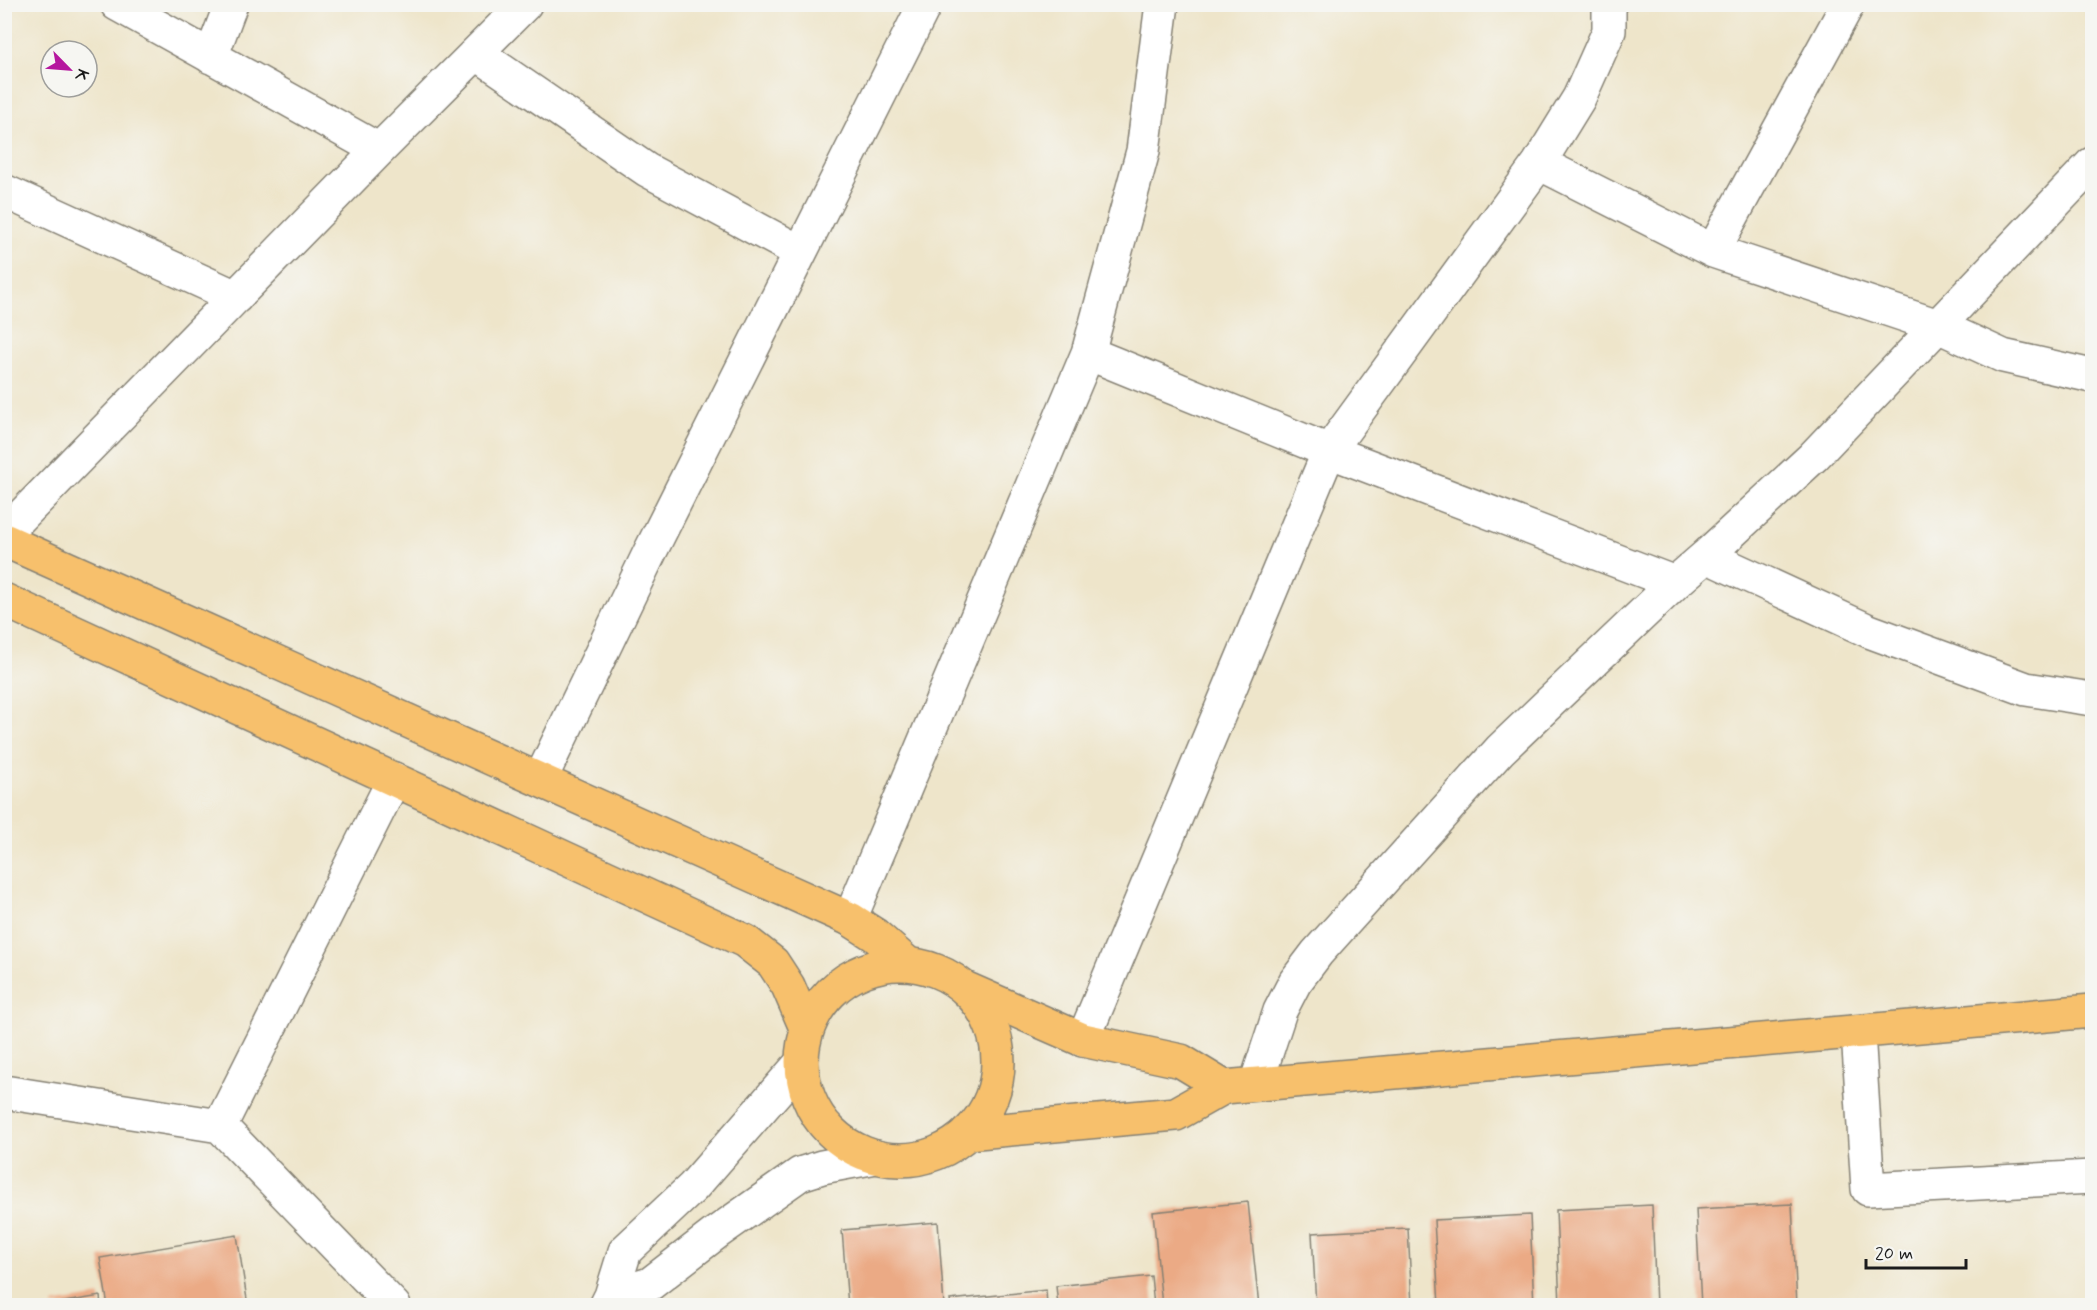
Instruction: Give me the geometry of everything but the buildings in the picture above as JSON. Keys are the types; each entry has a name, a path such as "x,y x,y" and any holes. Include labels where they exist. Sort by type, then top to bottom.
{"main road":[{"path":"4,540 850,919 875,935 907,963"},
{"path":"4,600 745,941 773,963 788,986 807,1030"},
{"path":"965,988 986,1013 997,1044 997,1077 987,1108 967,1133 940,1152 908,1160 876,1157 846,1144 822,1122 807,1094 802,1062 807,1030 822,1002 846,980 875,966 907,963 938,970 965,988 1083,1040 1181,1061 1240,1086"},
{"path":"967,1133 1176,1114 1240,1086 2092,1011"}],"street":[{"path":"117,4 379,150"},
{"path":"211,57 231,4"},
{"path":"4,534 525,4"},
{"path":"540,780 650,552 925,4"},
{"path":"850,919 1088,353 1143,151 1162,4"},
{"path":"1083,1040 1329,451 1539,163 1579,98 1609,31 1609,4"},
{"path":"1713,251 1848,4"},
{"path":"476,53 647,170 800,252"},
{"path":"1539,163 1713,251 1938,326 2003,356 2092,376"},
{"path":"1240,1086 1295,982 1317,953 1500,750 1674,584 1813,457 2090,169"},
{"path":"4,191 236,297"},
{"path":"1088,353 1329,451 1674,584"},
{"path":"1706,556 1869,631 1981,673 2026,689 2092,699"},
{"path":"220,1126 394,779"},
{"path":"1858,1032 1868,1189 2092,1177"},
{"path":"608,1301 626,1251 693,1186 802,1062"},
{"path":"4,1092 220,1126 393,1305"},
{"path":"608,1301 650,1284 716,1233 800,1174 822,1167 876,1157"}]}
